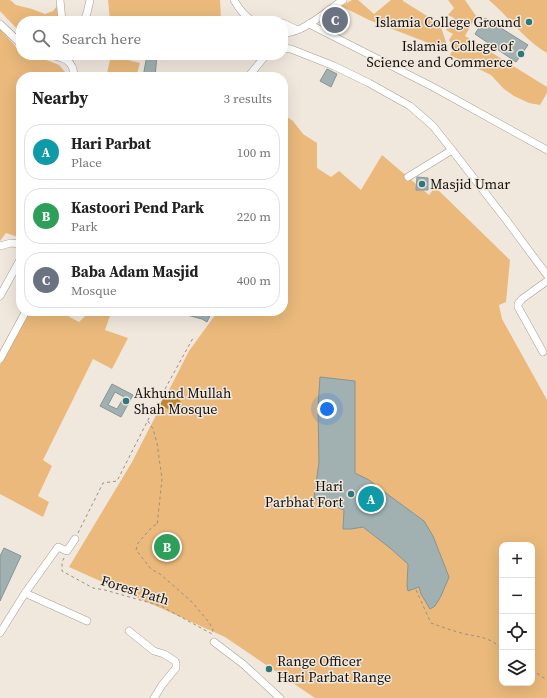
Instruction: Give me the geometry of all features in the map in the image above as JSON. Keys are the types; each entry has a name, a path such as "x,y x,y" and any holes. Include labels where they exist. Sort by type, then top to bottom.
{"street":[{"path":"60,0 62,16"},
{"path":"86,16 90,0"},
{"path":"234,0 246,16"},
{"path":"288,33 309,24 343,0"},
{"path":"0,24 16,39"},
{"path":"309,24 433,87 547,150"},
{"path":"288,26 297,30"},
{"path":"288,49 334,66 369,83 410,106 432,126 452,150 507,220 547,275"},
{"path":"68,60 73,68 73,72"},
{"path":"252,72 262,60"},
{"path":"408,177 452,150"},
{"path":"0,246 10,243 16,244"},
{"path":"0,296 16,267"},
{"path":"543,352 518,307 518,304 522,299 547,281"},
{"path":"0,358 23,316"},
{"path":"0,633 25,592 58,547 67,551 75,539"},
{"path":"25,592 87,621"},
{"path":"129,631 154,652 164,654 176,663 176,668 154,698"},
{"path":"214,642 243,664 280,698"}],"path":[{"path":"75,539 103,483 117,481 148,420 194,338"},
{"path":"148,420 153,429 157,444 162,479 157,526"},
{"name":"Forest Path","path":"67,551 62,562 62,571 93,588 161,606 212,634 212,629 208,621 191,601 160,574 150,569 136,550 138,543 152,527 158,523"},
{"path":"416,590 431,623 444,628 486,638 499,647"},
{"path":"535,672 547,680"}],"shaded area":[{"path":"0,0 10,0 16,5 45,14 53,11 57,6 58,16 16,16 16,28 0,11"},
{"path":"108,0 220,0 221,16 110,16"},
{"path":"352,0 358,0 374,14 391,0 403,0 440,24 449,51 369,20 341,6"},
{"path":"448,0 465,0 476,16 465,36 547,87 547,93 540,105 529,103 514,96 504,89 491,75 450,55 454,48 449,40 453,34 446,30 454,18 448,15 454,8"},
{"name":"Islamia College Ground","path":"489,0 547,0 547,53 531,42"},
{"path":"0,29 16,47 16,60 46,60 59,65 65,72 16,72 16,236 6,233 0,241"},
{"path":"110,60 128,60 140,63 137,72 107,72"},
{"path":"288,118 293,121 303,134 317,143 317,168 331,177 339,171 361,190 382,155 429,195 435,187 510,260 506,302 499,305 502,319 547,400 547,698 315,698 225,637 69,567 132,462 189,351 214,316 288,316"},
{"path":"27,316 68,316 79,322 85,316 110,316 105,330 128,338 112,369 93,359 43,460 52,466 38,496 49,502 43,517 0,494 0,365"},
{"path":"167,392 176,396 181,402 181,407 178,410 171,411 160,404"}],"building":[{"path":"336,11 346,17 336,30 326,24 328,17"},
{"path":"485,18 528,45 516,62 475,34"},
{"path":"146,60 157,60 155,72 144,72"},
{"path":"327,69 337,74 331,87 320,81"},
{"name":"Masjid Umar","path":"417,177 428,178 428,190 416,190"},
{"path":"191,316 210,316 207,322"},
{"name":"Hari Parbhat Fort","path":"320,377 355,381 355,473 369,480 424,521 433,536 449,577 441,596 435,606 430,609 421,594 419,587 408,591 408,564 363,527 343,529 344,510 314,498 319,462 318,408"},
{"name":"Akhund Mullah Shah Mosque","path":"112,384 133,395 121,417 100,406","holes":["115,392 124,397 117,409 108,405"]},
{"path":"4,548 21,556 0,601 0,556"}],"place":[{"name":"Baba Adam Masjid","path":"335,20"},
{"name":"Islamia College Ground","path":"529,22"},
{"name":"Islamia College of Science and Commerce","path":"521,54"},
{"name":"Masjid Umar","path":"422,184"},
{"name":"Akhund Mullah Shah Mosque","path":"126,401"},
{"name":"Hari Parbhat Fort","path":"351,494"},
{"name":"Hari Parbat","path":"371,499"},
{"name":"Kastoori Pend Park","path":"167,547"},
{"name":"Range Officer Hari Parbat Range","path":"269,669"}]}
